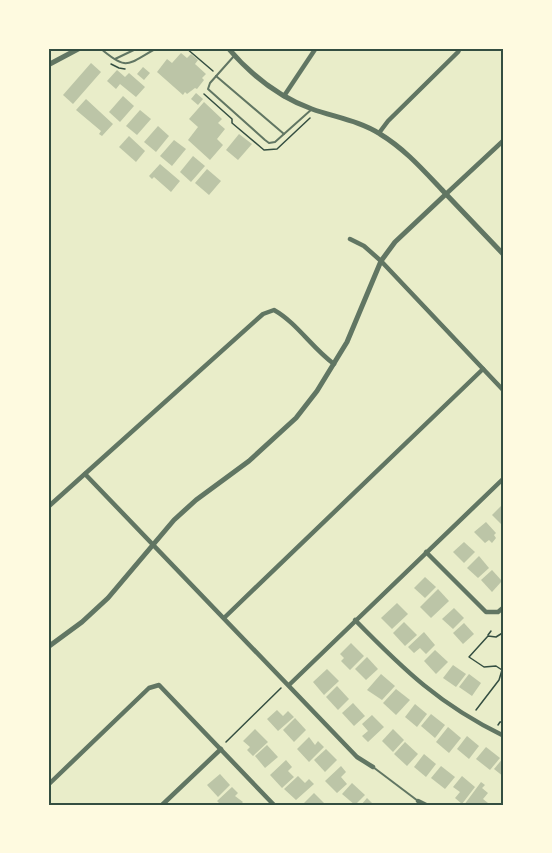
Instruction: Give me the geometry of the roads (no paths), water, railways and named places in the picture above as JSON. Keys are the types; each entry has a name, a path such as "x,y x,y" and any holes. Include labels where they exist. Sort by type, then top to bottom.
{"street":[{"path":"48,65 80,48"},
{"path":"228,48 252,74 284,96 312,109 379,133 417,164 504,255"},
{"path":"284,96 316,48"},
{"path":"379,133 460,48"},
{"path":"48,647 82,622 108,598 174,520 196,500 249,461 296,418 334,364 360,314 381,261 395,242 504,140"},
{"path":"350,239 364,246 381,261 504,391"},
{"path":"48,507 263,314 274,310 282,315 320,354 334,364"},
{"path":"224,618 483,369"},
{"path":"85,474 357,757 373,767"},
{"path":"289,685 504,478"},
{"path":"426,552 486,612 491,614 504,607"},
{"path":"355,620 424,687 459,712 504,736"},
{"path":"48,785 145,691 156,685 163,688 274,805"},
{"path":"162,805 221,749"},
{"path":"418,801 426,805"}],"lane":[{"path":"100,48 120,63 127,63 157,48"},
{"path":"112,58 118,59 138,48"},
{"path":"234,56 208,86 209,91 267,142 275,142 312,109"},
{"path":"216,76 284,134"},
{"path":"373,767 418,801"}]}
